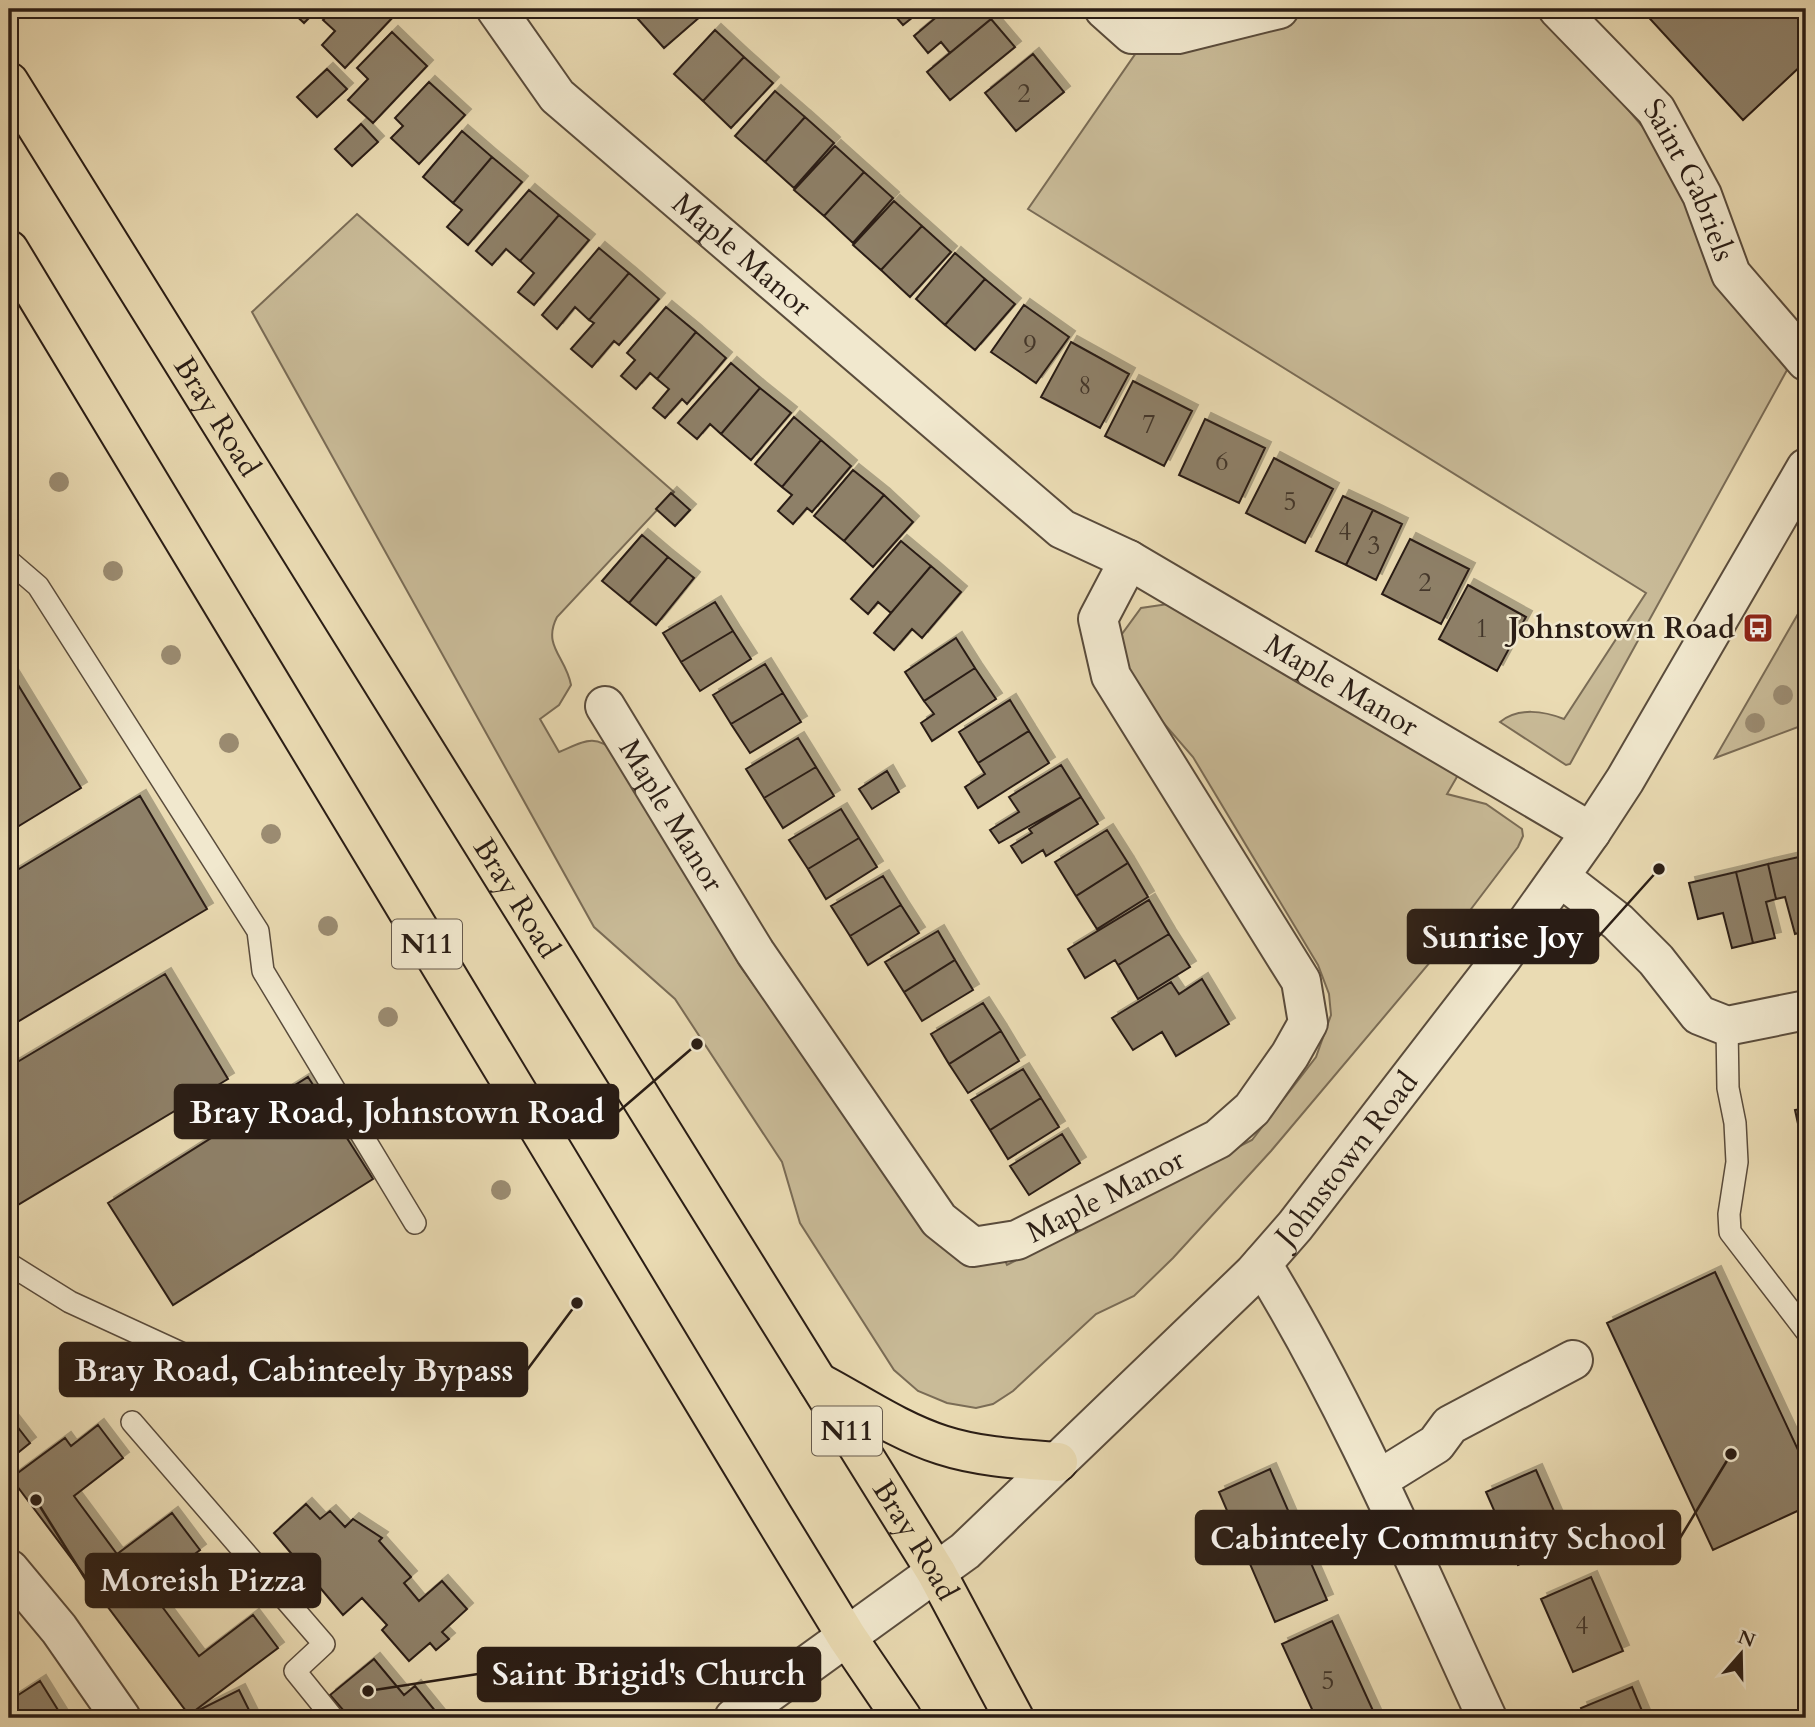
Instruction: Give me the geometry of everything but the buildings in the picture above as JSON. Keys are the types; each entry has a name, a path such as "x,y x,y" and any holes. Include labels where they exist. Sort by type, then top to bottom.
{"highway":[{"name":"Bray Road","path":"9,82 936,1573 1014,1718"},
{"name":"N11","path":"9,250 847,1637 902,1718"},
{"path":"816,1381 915,1435 943,1446 999,1458 1058,1462"}],"street":[{"name":"Maple Manor","path":"496,9 557,96 1062,529 1129,561 1591,832"},
{"path":"1104,9 1132,34 1178,34 1279,9"},
{"name":"Saint Gabriels","path":"1558,9 1656,110 1702,195 1731,274 1806,361"},
{"name":"Johnstown Road","path":"734,1718 965,1551 1262,1264 1295,1226 1494,969 1591,832 1625,780 1806,468"},
{"name":"Maple Manor","path":"605,706 755,952 939,1220 973,1247 1017,1240 1218,1139 1252,1109 1290,1055 1308,1023 1301,981 1111,676 1098,620 1129,561"},
{"path":"1560,877 1618,922 1656,960 1699,1015 1727,1026 1806,1010"},
{"path":"1262,1264 1307,1338 1378,1480 1487,1718"},
{"path":"1378,1480 1436,1444 1450,1425 1573,1360"},
{"path":"9,1569 58,1629 121,1718"}],"lane":[{"path":"9,561 38,586 258,931 263,971 415,1223"},
{"path":"1727,1026 1728,1088 1735,1124 1737,1161 1728,1214 1730,1232 1806,1331"},
{"path":"9,1264 70,1302 231,1376"},
{"path":"132,1422 324,1644 295,1671 333,1718"}],"shaded area":[{"path":"1268,9 1543,9 1664,152 1749,317 1787,370 1570,764 1566,765 1500,722 1523,712 1548,714 1564,719 1646,593 1028,209 1145,40"},
{"path":"357,214 674,492 557,617 552,636 571,685 559,705 540,719 559,752 595,741 617,753 740,966 924,1219 1003,1256 1007,1265 1252,1140 1316,1057 1331,1015 1329,994 1318,965 1193,757 1122,675 1119,649 1122,634 1141,608 1168,604 1458,775 1447,794 1486,804 1522,829 1523,836 1518,847 1437,954 1271,1151 1173,1258 1134,1296 1096,1314 1013,1391 993,1404 976,1408 947,1403 918,1391 894,1370 800,1223 782,1162 675,999 594,927 252,312"},
{"path":"1806,600 1806,724 1715,758"}],"place":[{"name":"Johnstown Road","path":"1758,628"},
{"name":"Sunrise Joy","path":"1659,869"},
{"name":"Bray Road, Johnstown Road","path":"697,1044"},
{"name":"Bray Road, Cabinteely Bypass","path":"577,1303"},
{"name":"Cabinteely Community School","path":"1731,1454"},
{"name":"Moreish Pizza","path":"36,1500"},
{"name":"Saint Brigid's Church","path":"368,1691"}]}
